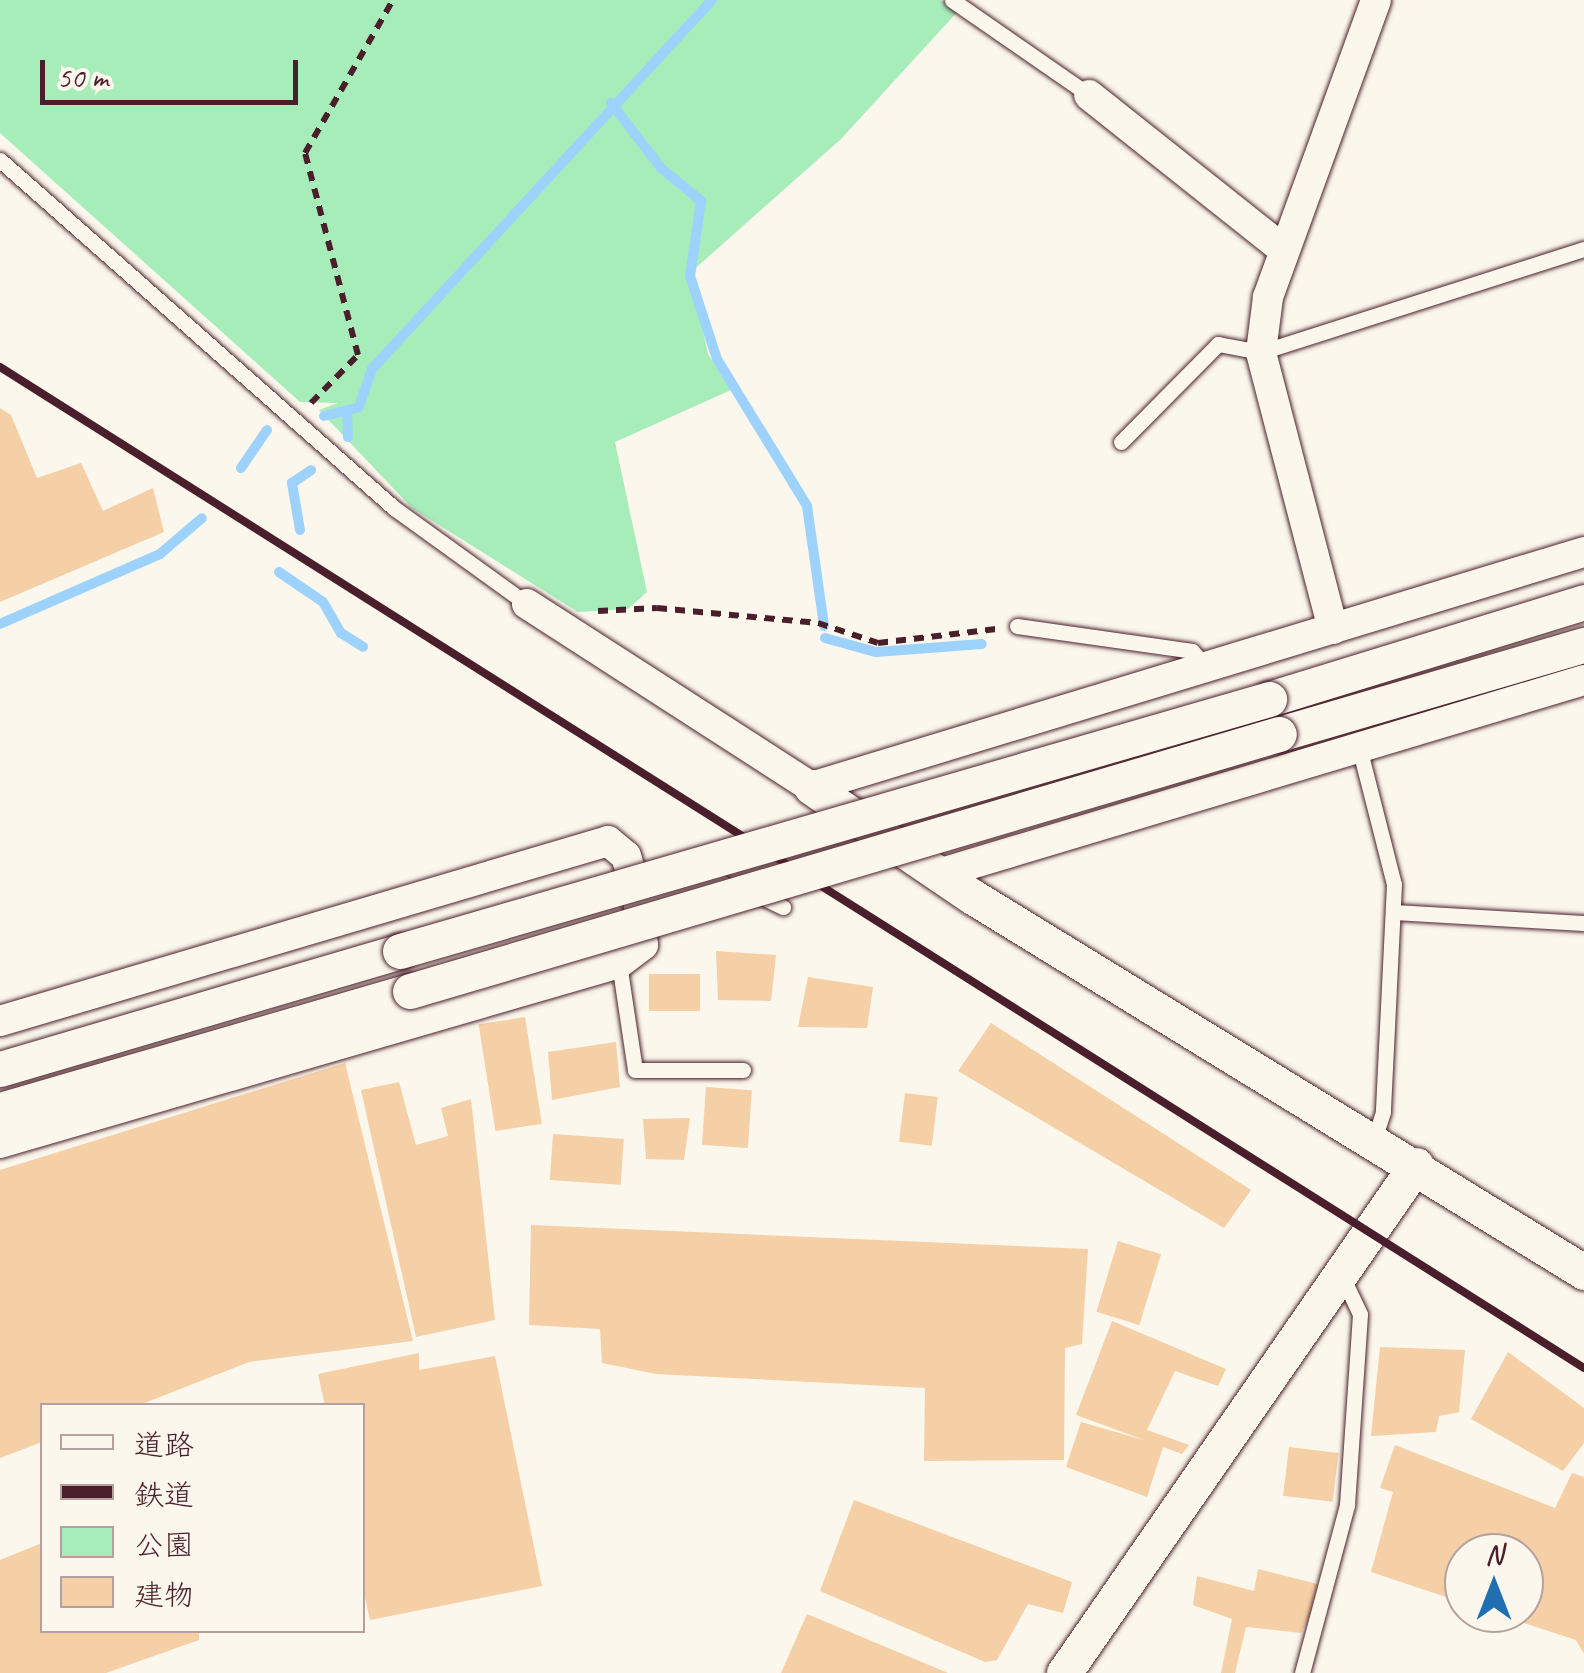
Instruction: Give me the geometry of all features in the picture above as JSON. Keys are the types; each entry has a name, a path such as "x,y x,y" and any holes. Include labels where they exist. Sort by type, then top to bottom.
{"street":[{"path":"1333,629 1261,352 1284,250 1376,0"},
{"path":"1089,95 1284,250"},
{"path":"811,787 1584,552"},
{"path":"0,1069 1269,698 1584,602"},
{"path":"527,604 941,873 1375,1138 1584,1272"},
{"path":"0,1143 413,1007 1279,734 1584,645"},
{"path":"941,873 1360,751 1584,680"},
{"path":"0,1022 608,842 626,856 638,897 643,944 619,963 413,1007 0,1110"},
{"path":"1064,1673 1416,1166"}],"lane":[{"path":"952,0 1089,95"},
{"path":"0,160 292,422 527,604"},
{"path":"1121,442 1218,344 1261,352 1584,248"},
{"path":"1017,626 1192,651 1206,666"},
{"path":"1360,751 1394,884 1384,1112 1375,1138"},
{"path":"638,897 732,882 783,907"},
{"path":"1393,912 1584,922"},
{"path":"619,963 634,1070 743,1070"},
{"path":"1302,1673 1347,1505 1360,1314 1341,1274"}],"path":[{"path":"292,422 358,355 304,153 393,0"},
{"path":"561,626 592,612 657,608 818,624 878,643 1017,626"}],"green space":[{"path":"0,0 940,0 960,9 841,139 690,273 708,354 731,390 615,442 647,592 628,609 578,612 412,508 319,410 338,403 300,402 0,133"}],"building":[{"path":"0,408 11,415 37,478 81,463 103,511 153,488 164,532 0,602"},
{"path":"716,951 776,955 771,1001 718,1000"},
{"path":"649,974 700,974 700,1011 649,1011"},
{"path":"808,977 873,987 867,1028 798,1027"},
{"path":"525,1017 542,1124 495,1131 479,1024"},
{"path":"991,1023 1251,1190 1224,1228 958,1071"},
{"path":"616,1042 620,1087 552,1100 548,1052"},
{"path":"345,1063 413,1341 249,1362 145,1403 40,1403 40,1443 0,1458 0,1170"},
{"path":"399,1082 416,1145 448,1136 441,1108 471,1099 495,1320 416,1337 361,1090"},
{"path":"706,1087 752,1090 748,1148 702,1145"},
{"path":"905,1093 938,1097 932,1146 899,1142"},
{"path":"690,1118 684,1160 646,1159 643,1119"},
{"path":"553,1134 624,1139 621,1185 550,1180"},
{"path":"531,1225 1088,1249 1082,1344 1065,1348 1064,1460 924,1461 925,1388 656,1374 602,1363 600,1329 529,1325"},
{"path":"1118,1241 1161,1254 1139,1325 1096,1312"},
{"path":"1112,1321 1226,1369 1218,1386 1175,1371 1147,1430 1189,1445 1182,1454 1163,1447 1147,1497 1066,1467 1081,1422 1147,1441 1076,1415"},
{"path":"1380,1347 1465,1350 1459,1412 1439,1416 1436,1432 1371,1436"},
{"path":"1508,1352 1584,1408 1584,1443 1563,1471 1471,1419"},
{"path":"419,1353 419,1370 495,1356 542,1586 370,1620 365,1598 365,1403 324,1403 318,1374"},
{"path":"1395,1445 1555,1508 1572,1473 1584,1477 1584,1654 1576,1640 1544,1629 1544,1533 1444,1533 1444,1596 1371,1572 1393,1492 1380,1488"},
{"path":"1289,1447 1339,1453 1333,1502 1283,1496"},
{"path":"854,1500 1072,1582 1063,1613 1028,1604 997,1660 985,1662 820,1591"},
{"path":"40,1544 40,1633 199,1633 199,1640 106,1673 0,1673 0,1560"},
{"path":"1258,1569 1325,1586 1301,1633 1246,1627 1235,1673 1221,1673 1232,1619 1193,1605 1197,1576 1254,1591"},
{"path":"807,1614 948,1673 781,1673"}],"waterway":[{"path":"324,416 359,407 372,369 712,0"},
{"path":"611,103 661,168 701,201 690,276 717,359 807,506 824,626"},
{"path":"347,411 348,437"},
{"path":"241,468 267,430"},
{"path":"300,530 292,483 311,470"},
{"path":"0,624 160,554 202,518"},
{"path":"279,572 323,602 341,633 363,647"},
{"path":"825,638 876,652 982,644"}],"railway":[{"path":"0,367 1584,1368"}]}
